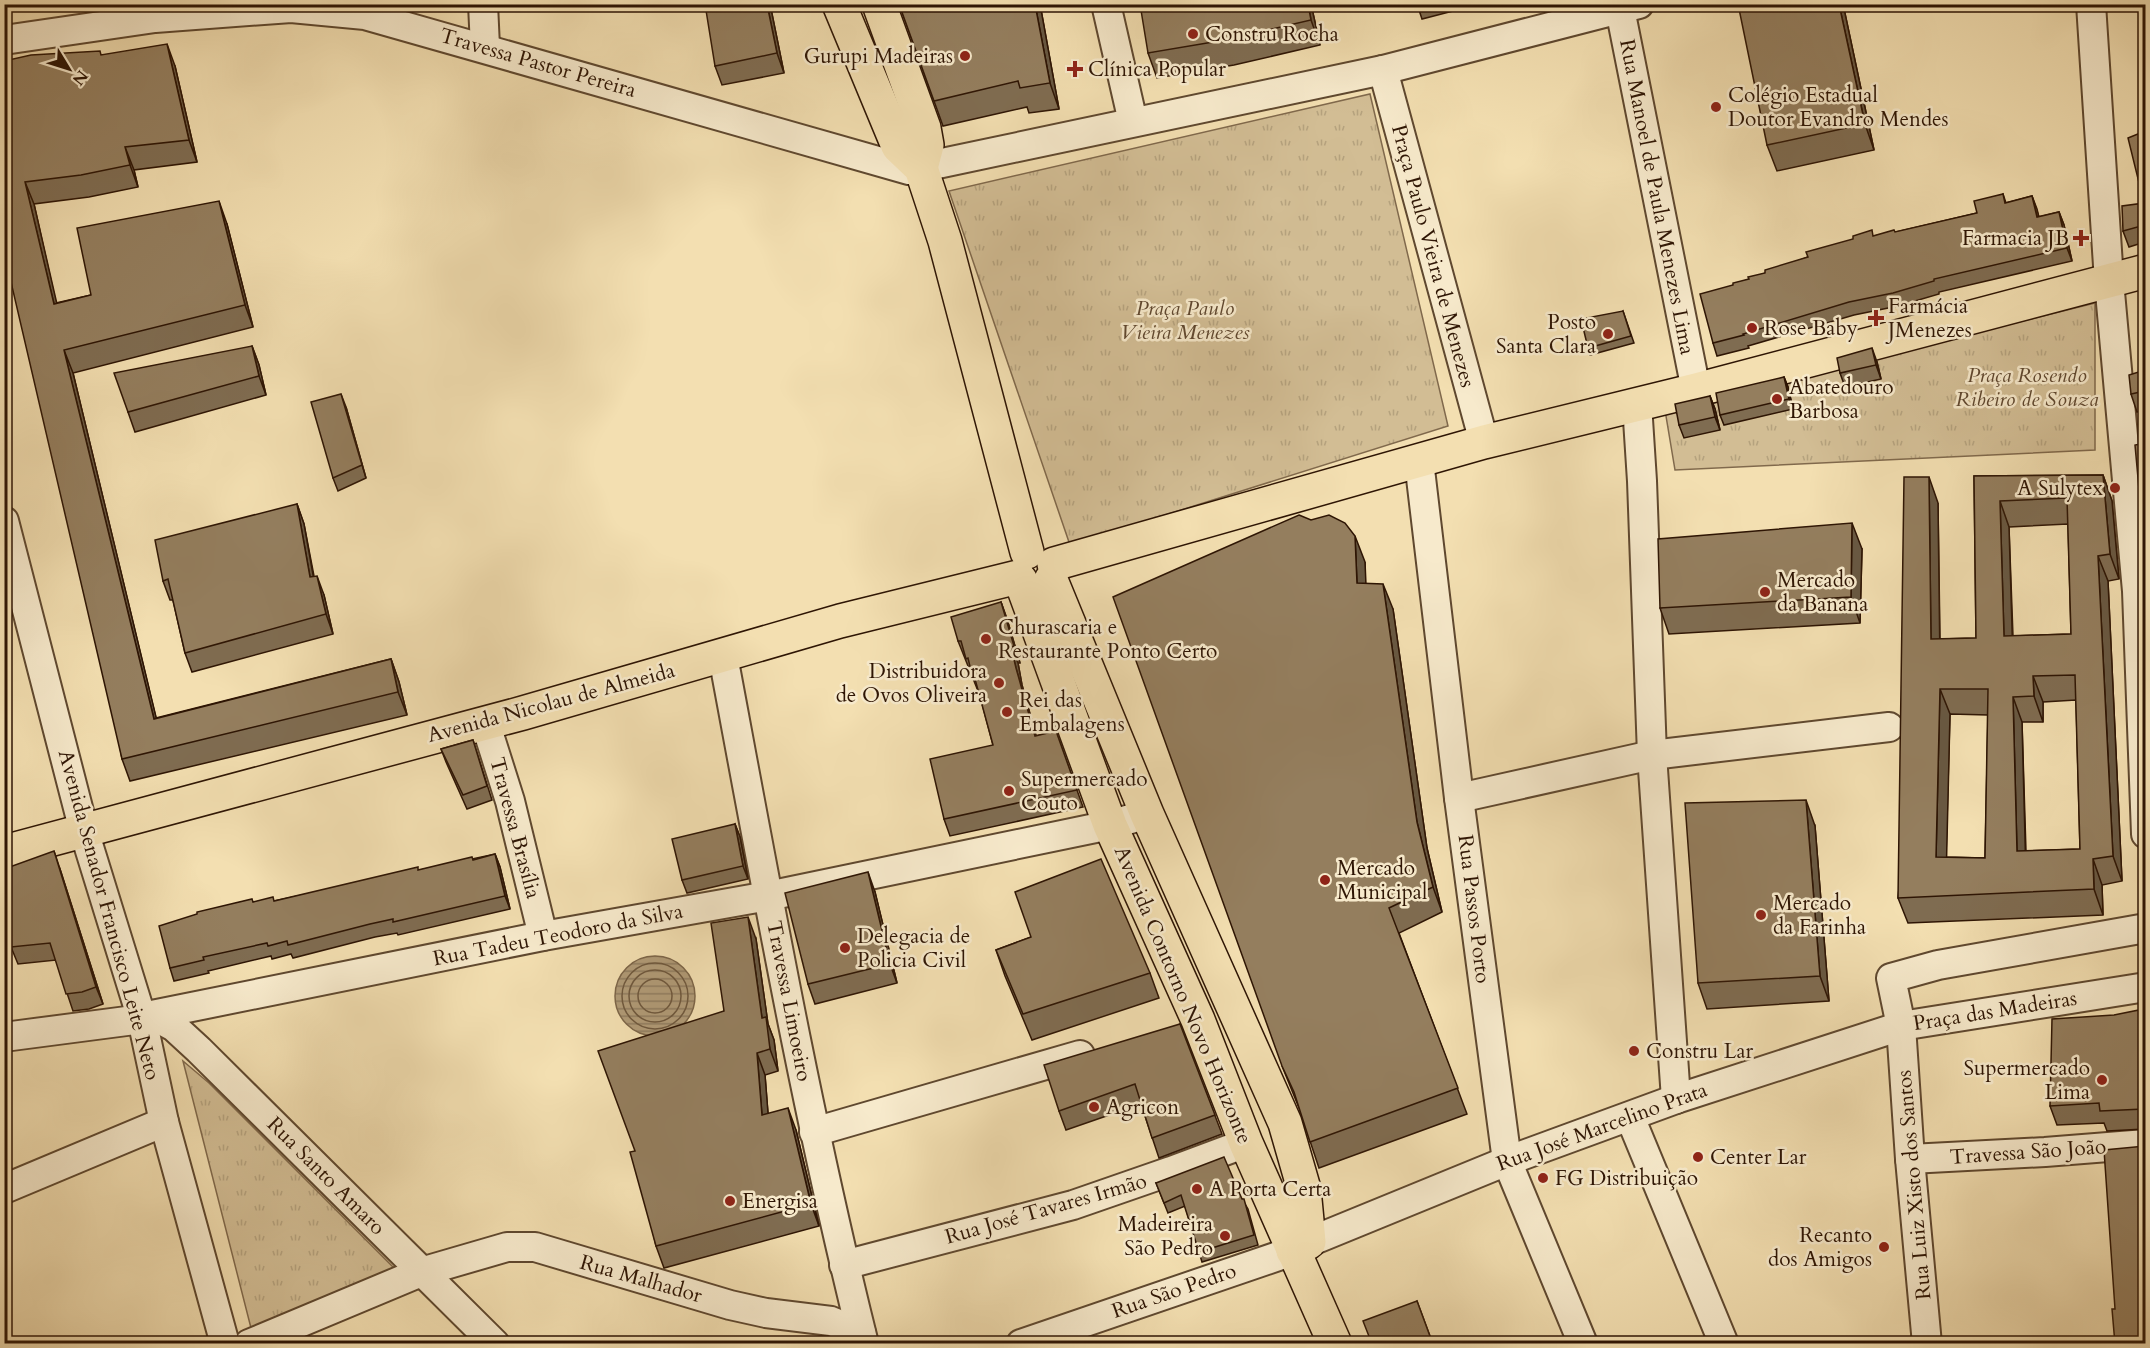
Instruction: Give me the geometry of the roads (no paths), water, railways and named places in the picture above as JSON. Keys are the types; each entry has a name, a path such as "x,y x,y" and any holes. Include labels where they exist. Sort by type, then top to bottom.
{"main road":[{"path":"839,4 898,146 921,168 945,241 1034,571 1484,442 1696,390 2145,271"},
{"path":"879,4 924,128 927,145 921,168"},
{"name":"Avenida Nicolau de Almeida","path":"4,852 485,722 840,621 1034,571"},
{"name":"Avenida Contorno Novo Horizonte","path":"1034,571 1147,814 1285,1124 1304,1189 1301,1246"},
{"name":"Avenida Contorno Novo Horizonte","path":"1034,571 1110,825 1186,1024 1246,1143 1273,1204 1301,1246"},
{"path":"1301,1246 1335,1344"}],"street":[{"path":"483,4 485,47"},
{"path":"1106,4 1133,122"},
{"path":"2091,4 2109,281 2132,377 2141,590 2145,834"},
{"path":"921,168 1383,70 1626,6"},
{"name":"Rua Manoel de Paula Menezes Lima","path":"1626,6 1696,390"},
{"name":"Travessa Pastor Pereira","path":"4,40 155,18 291,8 365,15 485,47 909,170 921,168"},
{"name":"Praça Paulo Vieira de Menezes","path":"1383,70 1484,442"},
{"path":"1637,404 1652,755 1676,1098"},
{"name":"Rua Passos Porto","path":"1419,461 1459,798 1507,1161 1583,1344"},
{"name":"Avenida Senador Francisco Leite Neto","path":"4,521 84,831 147,1017 164,1122 225,1344"},
{"name":"Travessa Limoeiro","path":"723,656 814,1132 863,1338"},
{"name":"Travessa Brasília","path":"485,722 510,801 543,936"},
{"path":"1459,798 1652,755 1889,727"},
{"name":"Rua Tadeu Teodoro da Silva","path":"4,1037 147,1017 543,936 768,896 1110,825 1147,814"},
{"name":"Praça das Madeiras","path":"2145,928 1938,965 1891,978 1901,1026 2145,987"},
{"path":"1186,1024 1234,1006"},
{"name":"Rua Santo Amaro","path":"147,1017 174,1027 199,1050 495,1344"},
{"name":"Rua José Marcelino Prata","path":"1301,1246 1507,1161 1676,1098 1901,1026"},
{"name":"Rua Luiz Xisto dos Santos","path":"1901,1026 1910,1159 1927,1344"},
{"path":"814,1132 1107,1047"},
{"path":"1630,1117 1724,1344"},
{"path":"4,1190 164,1122"},
{"name":"Rua José Tavares Irmão","path":"844,1265 1073,1205 1171,1172 1246,1143"},
{"name":"Travessa São João","path":"1910,1159 2145,1144"},
{"name":"Rua São Pedro","path":"1022,1344 1301,1246"},
{"name":"Rua Malhador","path":"249,1344 421,1272 507,1247 535,1247 730,1305 766,1313 831,1321 863,1338"}],"water":[{"path":"655,956 670,959 683,968 692,981 695,996 692,1011 683,1024 670,1033 655,1036 640,1033 627,1024 618,1011 615,996 618,981 627,968 640,959"}],"place":[{"name":"Constru Rocha","path":"1193,34"},
{"name":"Gurupi Madeiras","path":"965,56"},
{"name":"Clínica Popular","path":"1075,69"},
{"name":"Colégio Estadual Doutor Evandro Mendes","path":"1716,107"},
{"name":"Farmacia JB","path":"2081,238"},
{"name":"Farmácia JMenezes","path":"1876,318"},
{"name":"Rose Baby","path":"1752,328"},
{"name":"Posto Santa Clara","path":"1608,334"},
{"name":"Abatedouro Barbosa","path":"1777,399"},
{"name":"A Sulytex","path":"2115,488"},
{"name":"Mercado da Banana","path":"1765,592"},
{"name":"Churascaria e Restaurante Ponto Certo","path":"986,639"},
{"name":"Distribuidora de Ovos Oliveira","path":"999,683"},
{"name":"Rei das Embalagens","path":"1007,712"},
{"name":"Supermercado Couto","path":"1009,791"},
{"name":"Mercado Municipal","path":"1325,880"},
{"name":"Mercado da Farinha","path":"1761,915"},
{"name":"Delegacia de Policia Civil","path":"845,948"},
{"name":"Constru Lar","path":"1634,1051"},
{"name":"Supermercado Lima","path":"2102,1080"},
{"name":"Agricon","path":"1094,1107"},
{"name":"Center Lar","path":"1698,1157"},
{"name":"FG Distribuição","path":"1543,1178"},
{"name":"A Porta Certa","path":"1197,1189"},
{"name":"Energisa","path":"730,1201"},
{"name":"Madeireira São Pedro","path":"1225,1236"},
{"name":"Recanto dos Amigos","path":"1884,1247"}],"park label":[{"name":"Praça Paulo Vieira Menezes","path":"1185,320"},
{"name":"Praça Rosendo Ribeiro de Souza","path":"2027,387"}]}
